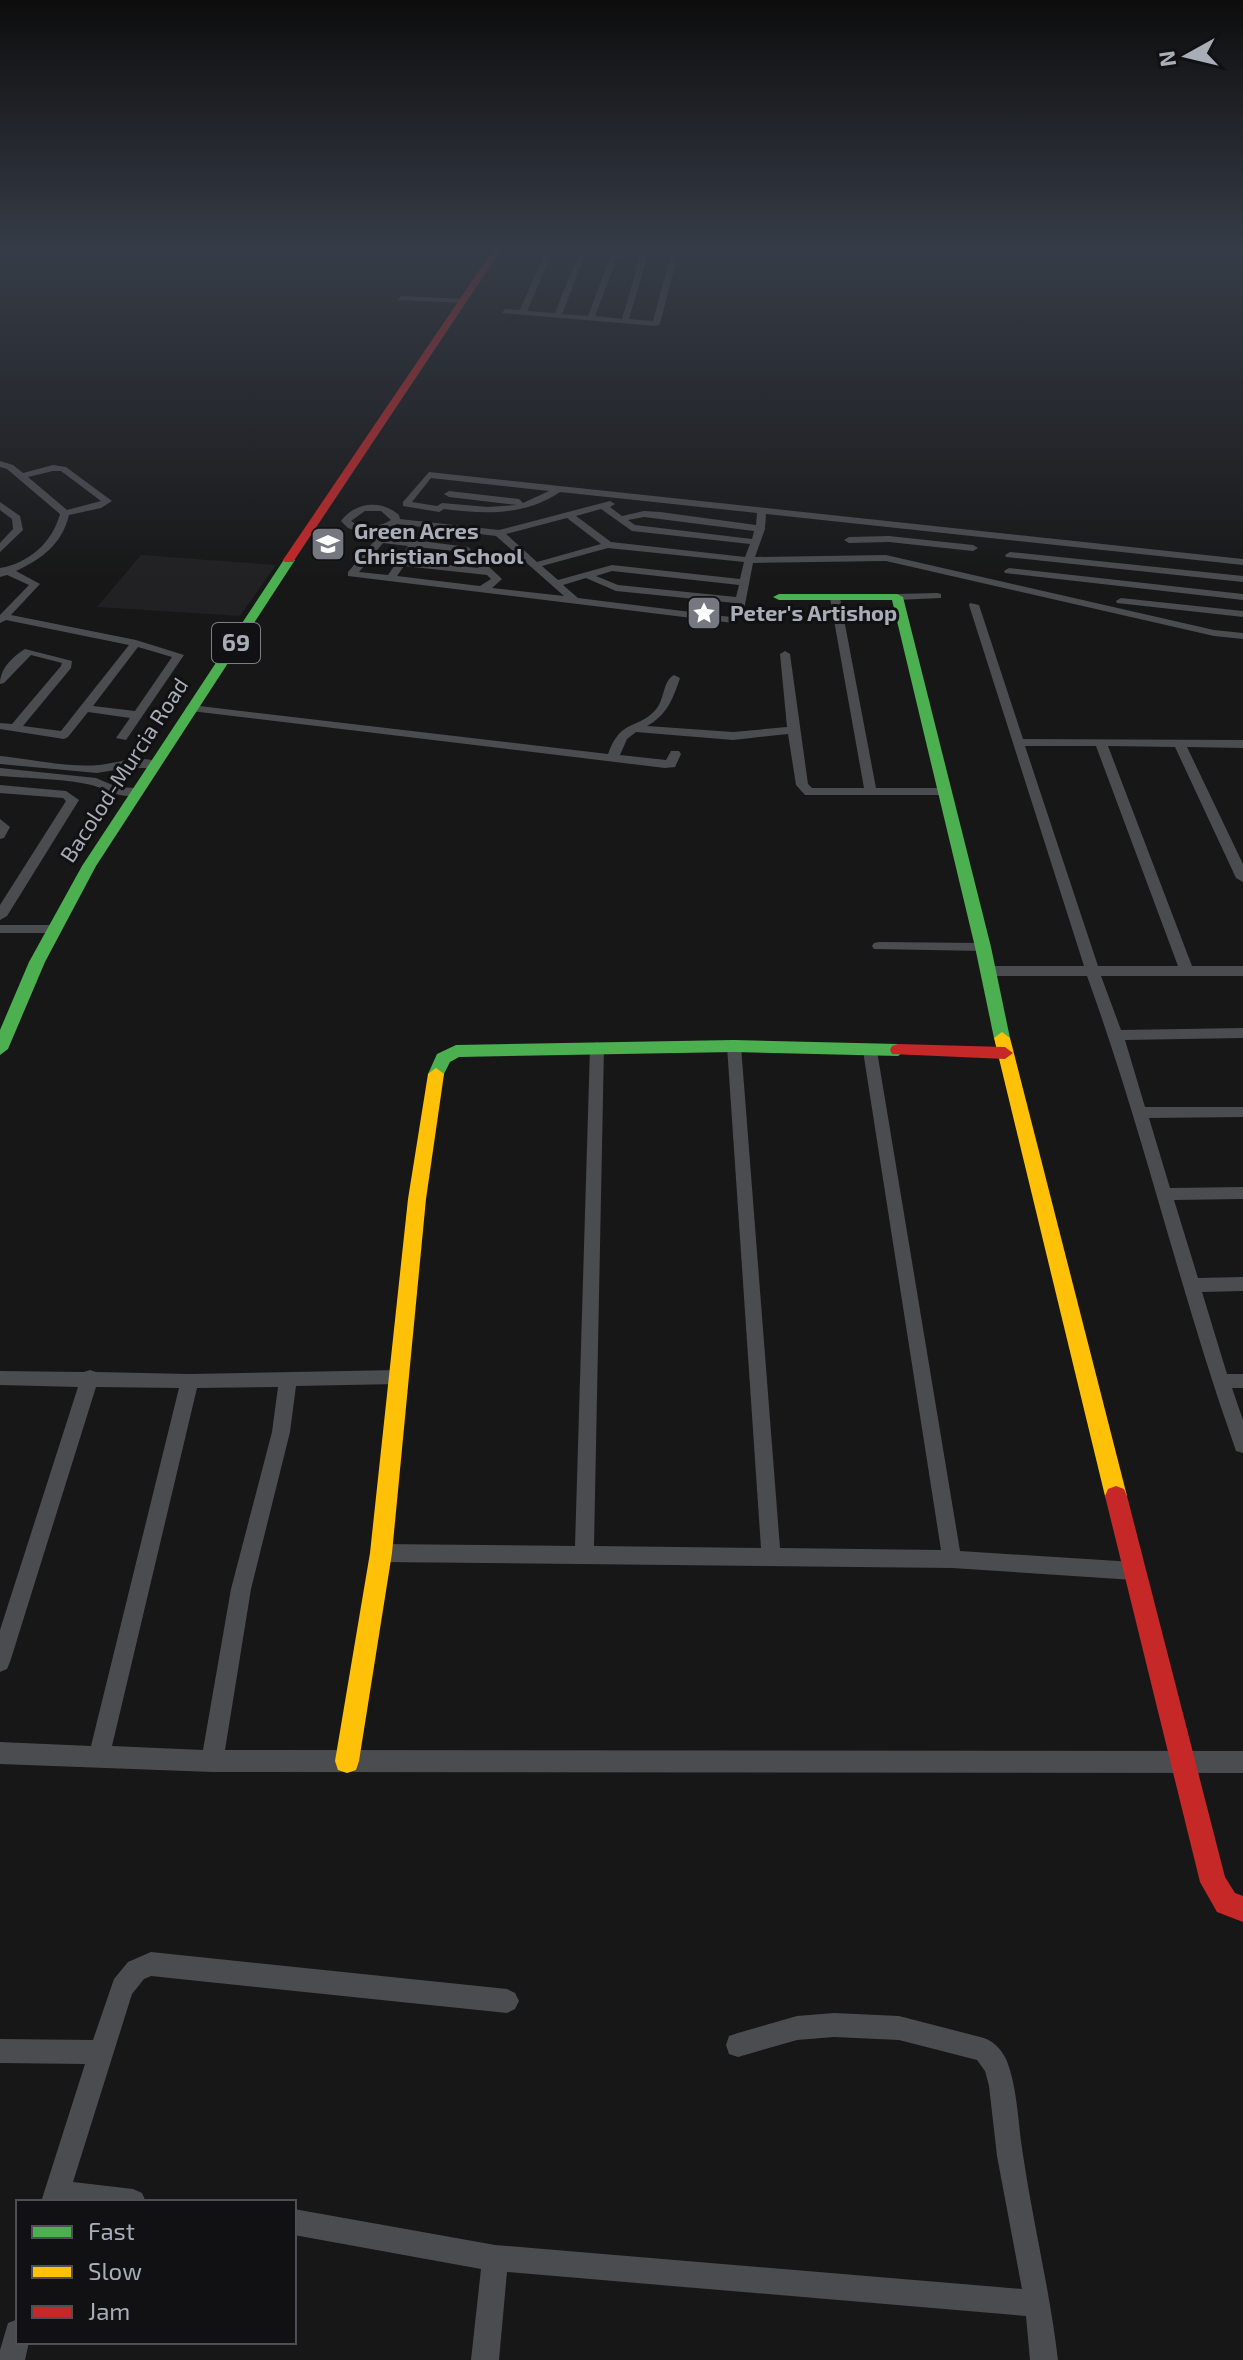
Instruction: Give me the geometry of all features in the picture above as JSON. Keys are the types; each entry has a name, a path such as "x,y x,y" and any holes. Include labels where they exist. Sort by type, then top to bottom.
{"street":[{"name":"Bacolod-Murcia Road","path":"0,1049 53,929 136,792 423,360"},
{"path":"0,464 10,467 65,513"},
{"path":"21,476 53,468 63,469 107,501 65,513"},
{"path":"559,488 548,498 496,512 410,507 406,502 429,475 559,488 635,499 974,533 1013,534 1243,562"},
{"path":"390,579 460,478"},
{"path":"449,494 530,503"},
{"path":"348,516 346,521 350,526 369,530 380,529 395,521 499,533 635,499"},
{"path":"0,505 17,518 18,530 0,549"},
{"path":"602,505 632,528 756,542"},
{"path":"321,513 348,516 362,509 382,508 395,514 395,521"},
{"path":"482,590 497,579 465,549 386,540 376,542 352,574 482,590 574,600 727,620 737,618 762,510"},
{"path":"2,571 29,563 55,542 65,513"},
{"path":"568,514 608,545"},
{"path":"620,519 644,514 660,515 760,529"},
{"path":"826,516 849,540 857,558"},
{"path":"499,533 574,600"},
{"path":"966,577 974,533"},
{"path":"1008,586 1013,534"},
{"path":"849,540 889,539 973,548"},
{"path":"536,565 608,545 749,560 857,558 903,561 1214,633 1243,636"},
{"path":"1010,555 1243,579"},
{"path":"401,563 489,572"},
{"path":"558,583 612,568 745,583"},
{"path":"2,571 35,584 2,619"},
{"path":"1009,571 1243,597"},
{"path":"586,575 616,588 741,601"},
{"path":"779,597 937,596"},
{"path":"897,597 989,971 1005,1053 1213,1882 1226,1903 1243,1909"},
{"path":"835,598 871,792"},
{"path":"1079,602 1102,599 1243,614"},
{"path":"974,605 1092,970 1116,1035 1220,1381 1243,1445"},
{"path":"1162,619 1169,606"},
{"path":"2,619 136,643 179,655 122,738"},
{"path":"0,760 54,749 136,643"},
{"path":"0,681 29,651 63,657 67,661 67,666 16,727"},
{"path":"785,654 793,730 804,790 811,793 944,792"},
{"path":"613,758 616,745 630,728 658,713 674,678"},
{"path":"85,708 137,715"},
{"path":"191,708 665,764 671,764 675,754"},
{"path":"0,726 16,727 54,749 61,772"},
{"path":"630,728 733,736 793,730"},
{"path":"1019,742 1243,744"},
{"path":"1101,743 1187,971"},
{"path":"1179,743 1243,878"},
{"path":"0,772 61,772 154,764"},
{"path":"61,772 115,791 136,792"},
{"path":"0,789 66,795 73,800 0,916"},
{"path":"0,823 4,827 0,835"},
{"path":"0,929 53,929"},
{"path":"879,946 983,947"},
{"path":"989,971 1243,971"},
{"path":"1116,1035 1243,1033"},
{"path":"347,1761 381,1553 417,1199 434,1078 439,1065 456,1051 597,1047 734,1046 1005,1053"},
{"path":"734,1046 771,1557"},
{"path":"584,1557 597,1047"},
{"path":"870,1051 952,1559"},
{"path":"1138,1113 1243,1112"},
{"path":"1163,1194 1243,1193"},
{"path":"1192,1285 1243,1284"},
{"path":"0,1378 90,1377 190,1381 398,1377"},
{"path":"0,1662 90,1377"},
{"path":"212,1761 241,1589 281,1432 288,1378"},
{"path":"99,1757 190,1381"},
{"path":"1220,1381 1243,1381"},
{"path":"381,1553 952,1559 1134,1571"},
{"path":"0,1753 212,1761 1243,1762"},
{"path":"102,2200 56,2197 122,1987 136,1970 151,1964 507,2001"},
{"path":"738,2045 797,2028 834,2025 899,2028 984,2050 996,2065 1001,2086 1010,2156 1038,2304 1044,2360"},
{"path":"0,2051 100,2052"},
{"path":"296,2222 495,2258 1038,2304"},
{"path":"485,2360 495,2258"}],"shaded area":[{"path":"141,555 276,565 240,616 97,607"}],"traffic: fast":[{"path":"0,1049 37,962 89,866 289,560"},
{"path":"779,597 897,597 983,947 1002,1038"},
{"path":"436,1074 443,1058 456,1051 734,1046 898,1050"}],"traffic: slow":[{"path":"1002,1038 1116,1496"},
{"path":"347,1761 381,1553 417,1199 436,1074"}],"traffic: jam":[{"path":"289,560 423,360"},
{"path":"898,1050 1005,1053"},
{"path":"1116,1496 1213,1882 1226,1903 1243,1909"}],"place":[{"name":"Green Acres Christian School","path":"328,544"},
{"name":"Peter's Artishop","path":"704,613"}]}
